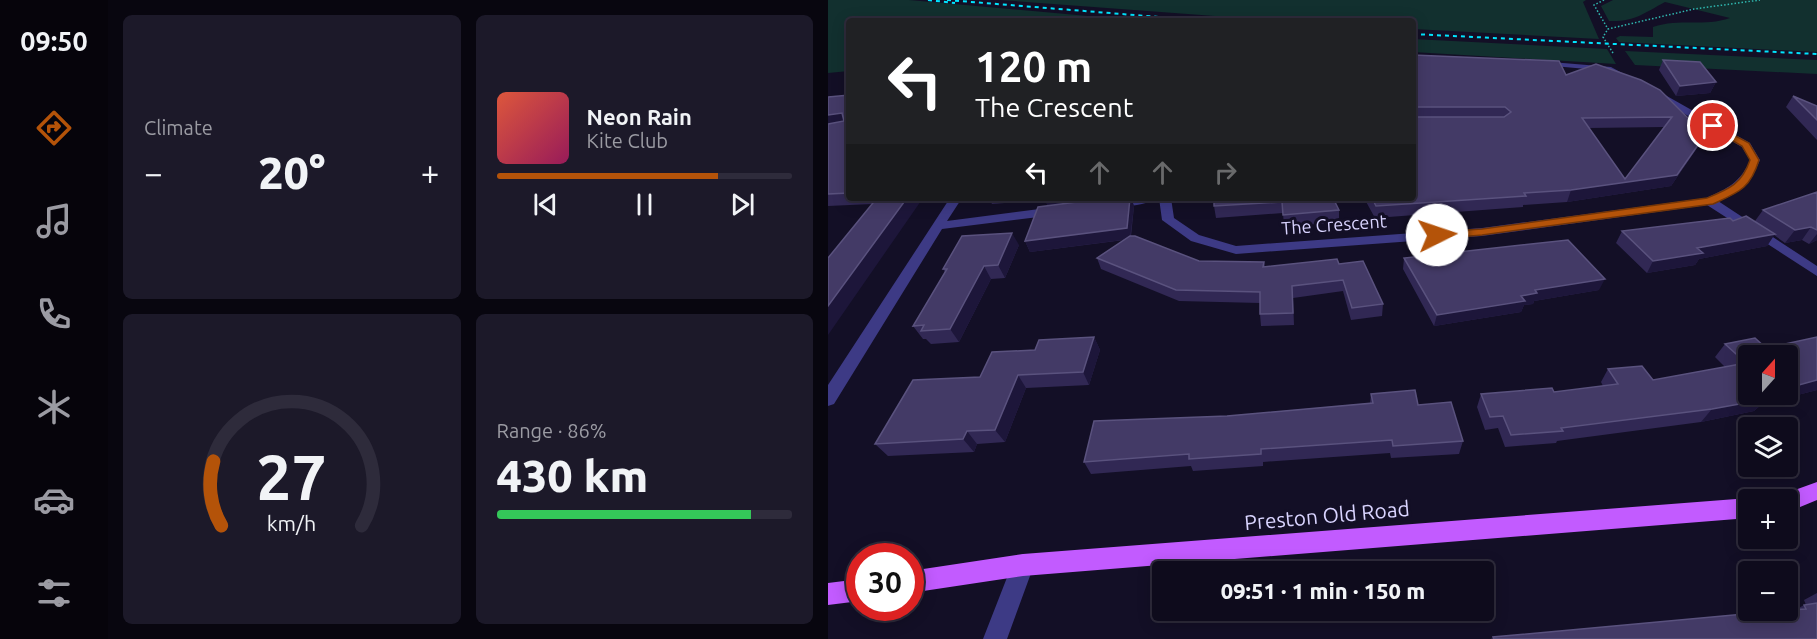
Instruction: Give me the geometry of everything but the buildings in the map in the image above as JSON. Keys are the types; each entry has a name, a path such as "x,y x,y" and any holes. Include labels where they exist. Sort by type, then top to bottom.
{"main road":[{"path":"1798,498 1817,491"},
{"name":"Preston Old Road","path":"924,580 1023,565 1738,509"},
{"path":"828,594 846,592"}],"street":[{"path":"1534,63 1611,69 1640,85"},
{"name":"The Crescent","path":"1165,201 1168,220 1196,238 1236,250 1482,232 1709,201 1738,188 1749,177 1755,160 1746,145 1650,90"},
{"path":"828,399 954,201"},
{"path":"1103,204 1126,201"},
{"path":"1709,201 1817,272"},
{"path":"938,226 1068,209"},
{"path":"995,639 1023,565"}],"path":[{"path":"1604,0 1594,5 1608,29"},
{"path":"1614,54 1603,37 1608,29 1643,23 1713,5 1760,0"}],"green space":[{"path":"828,0 909,0 1110,18 846,18 846,71 828,73"},
{"path":"1000,0 1586,0 1583,2 1599,39 1416,29 1416,18 1242,18"},
{"path":"1613,0 1817,0 1817,52 1619,42 1616,38 1620,36 1653,37 1653,27 1663,24 1711,22 1730,18 1665,2 1633,18 1609,21 1601,6"},
{"path":"1416,39 1607,49 1616,64 1416,52"},
{"path":"1625,51 1817,60 1817,74 1635,65"}],"railway":[{"path":"928,0 955,3"},
{"path":"947,0 1172,18"},
{"path":"1416,34 1817,54"}],"route":[{"path":"1437,235 1482,232 1709,201 1738,188 1749,177 1755,160 1746,145 1713,126"}]}
